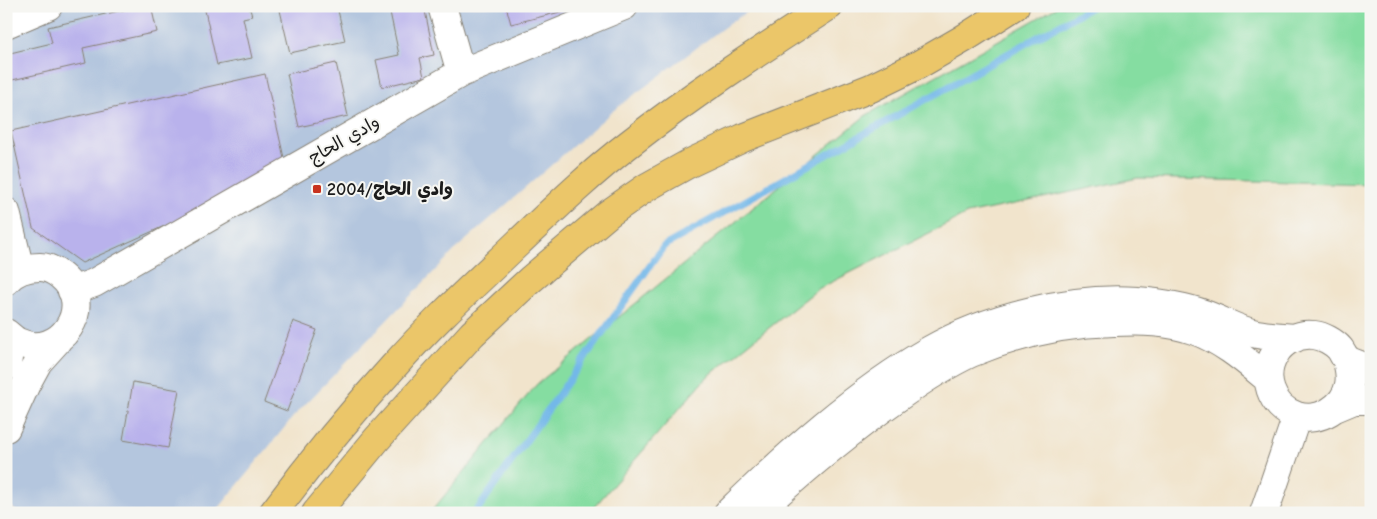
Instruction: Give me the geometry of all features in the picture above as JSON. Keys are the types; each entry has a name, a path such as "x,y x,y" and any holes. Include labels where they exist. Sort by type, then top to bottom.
{"highway":[{"path":"273,513 343,424 394,365 448,310 578,187 628,144 682,104 830,6"},
{"path":"316,513 377,439 472,334 530,280 608,214 647,187 690,163 743,138 871,88 918,65 1015,6"}],"street":[{"path":"6,24 48,6"},
{"path":"442,6 461,73"},
{"name":"وادي الحاج","path":"72,291 94,283 461,73 624,6"},
{"path":"6,212 13,275 32,267 44,267 56,272 66,280 75,301 75,313 72,324 66,334 38,362 6,428"},
{"path":"728,513 748,492 844,409 892,373 932,349 971,330 1011,317 1060,306 1094,301 1136,301 1170,305 1203,314 1256,334 1294,338"},
{"path":"756,513 832,446 920,382 970,354 1013,338 1054,328 1096,322 1142,321 1173,324 1194,330 1217,341 1245,359 1268,380"},
{"path":"6,333 17,342 30,346 44,346 57,341"},
{"path":"6,333 8,358 6,366"},
{"path":"1335,408 1344,398 1349,385 1350,372 1346,358 1338,347 1327,339 1314,335 1301,335 1288,340 1278,349 1271,361 1268,374 1269,387 1275,400 1285,410 1297,416 1310,418 1324,415 1354,400 1371,400"},
{"path":"1346,358 1371,369"},
{"path":"1264,513 1297,416"}],"shaded area":[{"path":"6,6 756,6 731,22 614,110 458,247 293,417 215,513 18,513 6,502"}],"green space":[{"path":"1059,6 1371,6 1371,184 1138,178 967,214 818,289 706,378 589,513 430,513 537,384 865,116"}],"building":[{"path":"141,6 151,6 157,32 83,48 86,63 8,81 6,54 52,43 48,27"},
{"path":"204,6 249,6 252,16 243,18 252,58 217,65"},
{"path":"279,6 337,6 345,41 290,53"},
{"path":"424,6 434,55 420,58 424,77 382,87 376,60 399,55 390,12"},
{"path":"506,6 581,6 581,7 511,24"},
{"path":"336,63 348,116 299,127 287,74"},
{"path":"265,74 287,171 82,263 33,228 11,131"},
{"path":"293,321 317,330 287,411 264,402"},
{"path":"133,382 179,390 168,448 123,440"}],"waterway":[{"path":"475,513 664,246 1093,6"}],"place":[{"name":"وادي الحاج/2004","path":"317,189"}]}
